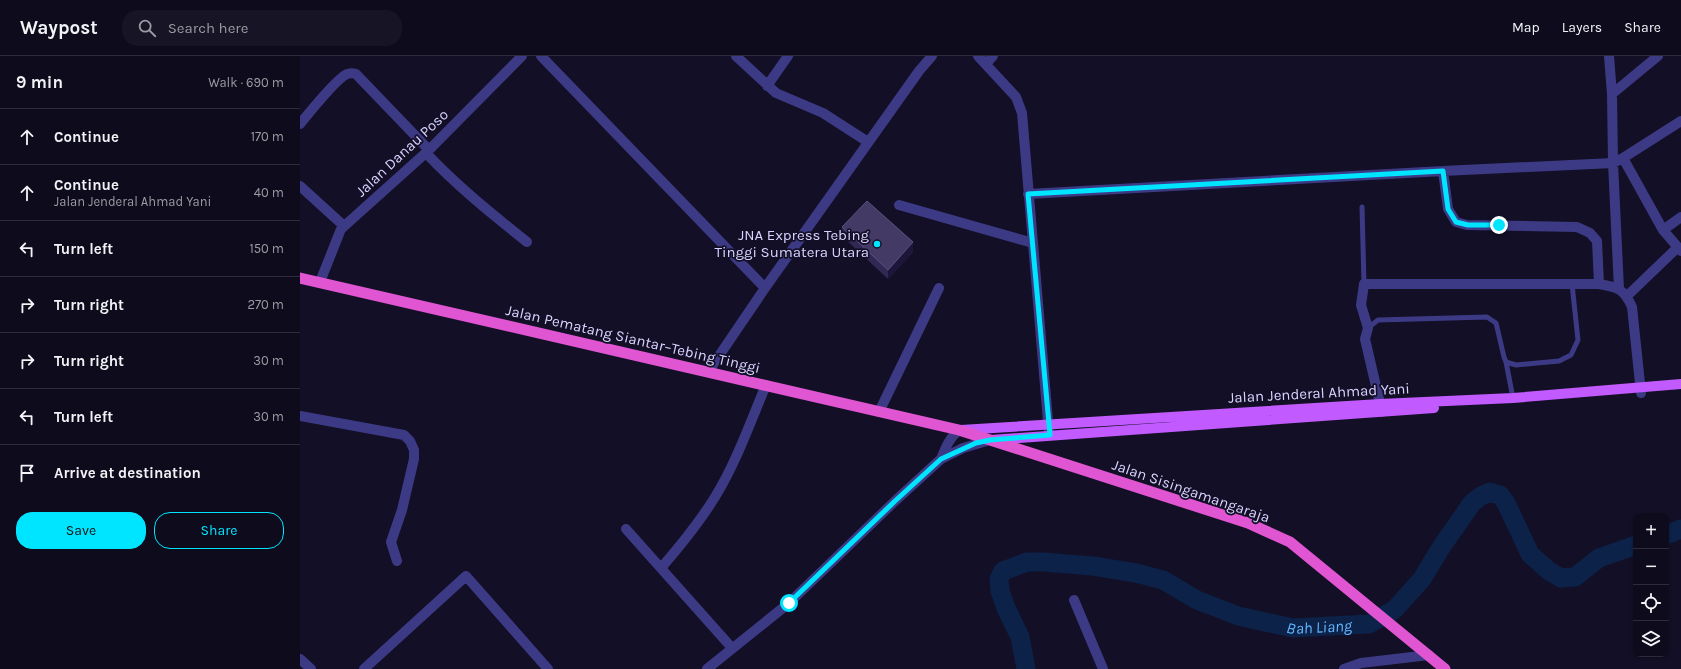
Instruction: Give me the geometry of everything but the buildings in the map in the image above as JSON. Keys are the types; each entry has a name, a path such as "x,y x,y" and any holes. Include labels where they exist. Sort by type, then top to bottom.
{"highway":[{"name":"Jalan Pematang Siantar–Tebing Tinggi","path":"300,278 959,430"},
{"name":"Jalan Sisingamangaraja","path":"959,430 1248,523 1290,542 1445,669"}],"main road":[{"name":"Jalan Jenderal Ahmad Yani","path":"959,430 1048,423 1381,408 1513,400 1640,390 1681,384"},
{"name":"Jalan Jenderal Ahmad Yani","path":"1640,390 1681,390"},
{"name":"Jalan Jenderal Ahmad Yani","path":"990,440 1381,408"}],"street":[{"name":"Jalan Danau Poso","path":"320,282 341,229 428,151 522,56"},
{"path":"541,56 764,288"},
{"path":"736,56 776,94 823,113 868,142"},
{"path":"767,86 788,56"},
{"path":"708,372 764,288 919,71 932,56"},
{"path":"978,56 1016,97 1020,105 1050,435"},
{"path":"986,64 993,56"},
{"path":"1609,56 1612,94 1612,163 1623,292"},
{"path":"1612,94 1658,56"},
{"path":"300,124 338,81 346,75 352,73 356,74 468,195 527,242"},
{"path":"1028,194 1612,163 1623,158 1681,121"},
{"path":"1623,158 1663,230 1679,249 1623,292"},
{"path":"1443,171 1448,209 1456,222 1468,225 1576,227 1590,233 1597,241 1599,284"},
{"path":"300,186 344,226"},
{"path":"899,205 1032,243"},
{"path":"1663,230 1681,217"},
{"path":"1381,408 1365,339 1368,328 1361,305 1364,284 1599,284 1613,286 1623,292 1632,306 1640,390"},
{"path":"879,412 939,288"},
{"path":"661,568 694,530 716,496 732,466 766,385"},
{"path":"300,416 404,435 410,441 414,450 414,459 402,510 392,542 397,561"},
{"path":"941,459 946,445 953,435 959,430"},
{"path":"707,669 789,603 941,459 963,448 990,440"},
{"path":"626,529 732,648"},
{"path":"364,669 466,576 548,669"},
{"path":"1074,600 1103,669"},
{"path":"1344,669 1361,663 1429,655"},
{"path":"300,659 311,669"}],"lane":[{"path":"1362,207 1364,284"},
{"path":"1506,362 1516,365 1559,362 1571,355 1578,340 1572,284"},
{"path":"1368,328 1378,320 1487,317 1496,323 1506,362 1513,400"}],"waterway":[{"name":"Bah Liang","path":"1026,669 1020,637 1006,608 1000,591 999,579 1003,571 1027,562 1093,566 1136,573 1163,580 1197,600 1238,616 1293,628 1369,624 1394,610 1422,579 1442,546 1472,503 1481,496 1490,492 1500,495 1506,503 1530,554 1549,571 1561,578 1575,577 1599,558 1633,546"},
{"name":"Bah Liang","path":"1669,534 1681,529"}],"place":[{"name":"JNA Express Tebing Tinggi Sumatera Utara","path":"877,244"}],"route":[{"path":"789,603 941,459 976,443 990,440 1050,435 1028,194 1443,171 1448,209 1456,222 1468,225 1499,225"}]}
